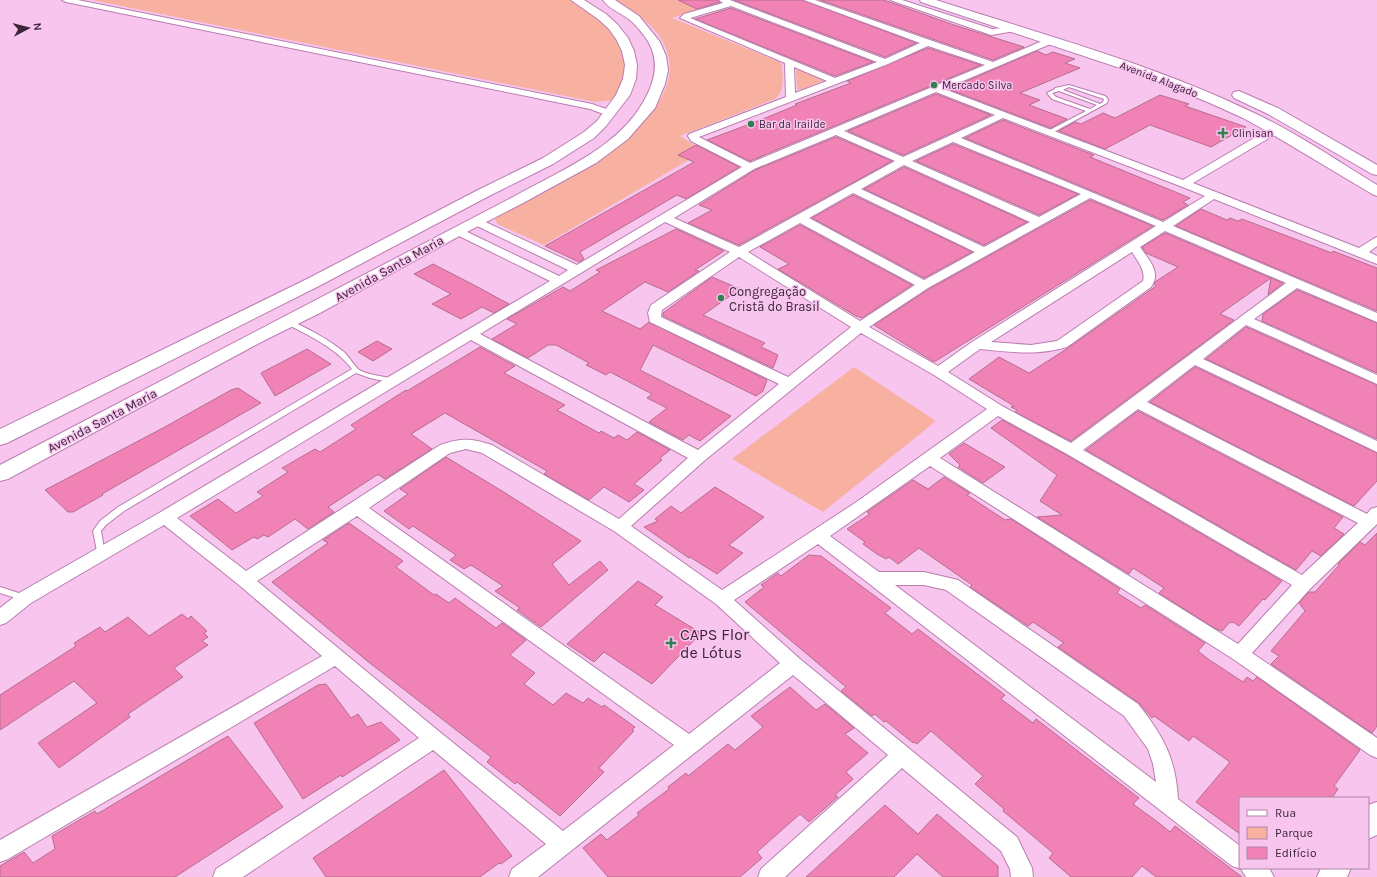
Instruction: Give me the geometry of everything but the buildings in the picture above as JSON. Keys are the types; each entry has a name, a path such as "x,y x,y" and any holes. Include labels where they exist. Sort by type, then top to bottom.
{"main road":[{"name":"Avenida Santa Maria","path":"0,438 295,292 536,168 574,145 605,119 617,104 629,83 631,69 630,56 626,44 609,21 576,0"},
{"name":"Avenida Santa Maria","path":"0,474 258,336 314,309 475,221 518,200 591,160 623,136 648,108 659,84 662,70 660,56 654,42 635,18 608,0"},
{"name":"Avenida Alagado","path":"925,0 1154,75 1248,115 1377,192"},
{"name":"Avenida Alagado","path":"959,0 1173,70 1174,73 1154,75"},
{"path":"1224,89 1274,112 1377,171"},
{"path":"605,119 604,135 608,137 623,136"},
{"path":"574,145 589,147 592,149 594,151 591,160"},
{"path":"295,292 290,300 291,306 304,309 314,309"},
{"path":"240,320 250,319 259,321 261,324 258,336"}],"street":[{"path":"66,0 584,106 605,119"},
{"path":"808,0 994,65"},
{"path":"894,0 991,32 1015,29"},
{"path":"835,81 684,18 727,2 886,62"},
{"path":"0,618 25,598 165,517 750,167 1050,41"},
{"path":"750,167 695,139 693,136 886,62 928,43"},
{"path":"789,62 791,98"},
{"path":"937,89 1377,260"},
{"path":"789,383 655,319 654,313 656,308 739,252 903,161 1004,114"},
{"path":"1184,184 1275,130"},
{"path":"836,132 1040,222"},
{"path":"953,138 1164,225 1295,284 1377,318"},
{"path":"853,189 984,252"},
{"path":"620,526 699,457 789,383 860,328 924,285 1090,194"},
{"path":"939,372 977,345 1213,195"},
{"path":"665,218 739,252 860,328 939,372 996,409 1072,450 1304,584"},
{"path":"800,218 924,285"},
{"path":"475,221 577,270"},
{"path":"457,231 560,281"},
{"path":"1360,253 1377,241"},
{"path":"977,345 1036,350 1062,344 1145,286 1150,276 1133,245"},
{"path":"1072,450 1138,403 1193,359 1295,284"},
{"path":"1245,320 1377,380"},
{"path":"470,334 699,457"},
{"path":"1193,359 1377,447"},
{"path":"1138,403 1373,517 1304,584 1240,654"},
{"path":"722,599 819,536 930,459 996,409"},
{"path":"245,580 445,449 460,443 473,444 486,449 620,526 722,599 793,664 1009,844 1021,868 1022,877"},
{"path":"930,459 1240,654 1377,749"},
{"path":"357,508 689,745"},
{"path":"165,517 245,580 434,739 563,844"},
{"path":"819,536 1239,858"},
{"path":"875,579 922,578 937,580 952,585 1131,710 1146,728 1161,754 1167,777 1168,804"},
{"path":"0,852 336,656"},
{"path":"520,877 793,664"},
{"path":"224,877 434,739"},
{"path":"769,877 902,755"},
{"path":"1369,825 1377,814"},
{"path":"1253,869 1263,877"},
{"path":"1331,877 1337,869"}],"lane":[{"path":"1050,132 1090,111 1100,105 1105,103 1106,99 1103,96 1075,86 1068,86 1049,93 1054,98 1090,111"},
{"path":"1057,89 1100,105"},
{"path":"287,322 327,343 348,358 356,370 372,377 393,381"},
{"path":"101,554 97,531 111,516 356,370"},
{"path":"0,590 25,598"}],"green space":[{"path":"92,0 570,0 591,12 614,33 626,56 624,83 613,100 595,102"},
{"path":"614,0 681,0 702,8 672,18 780,62 782,65 783,79 781,92 775,99 680,136 704,151 544,245 497,224 495,219 503,213 588,167 608,154 629,137 647,119 661,98 669,77 668,55 657,33 648,23"},
{"path":"798,69 802,69 822,79 823,81 802,89 797,89 796,71"},
{"path":"854,367 936,421 823,512 732,459"}],"place":[{"name":"Mercado Silva","path":"934,85"},
{"name":"Bar da Irailde","path":"751,124"},
{"name":"Clinisan","path":"1223,133"},
{"name":"Congregação Cristã do Brasil","path":"721,298"},
{"name":"CAPS Flor de Lótus","path":"671,643"}]}
